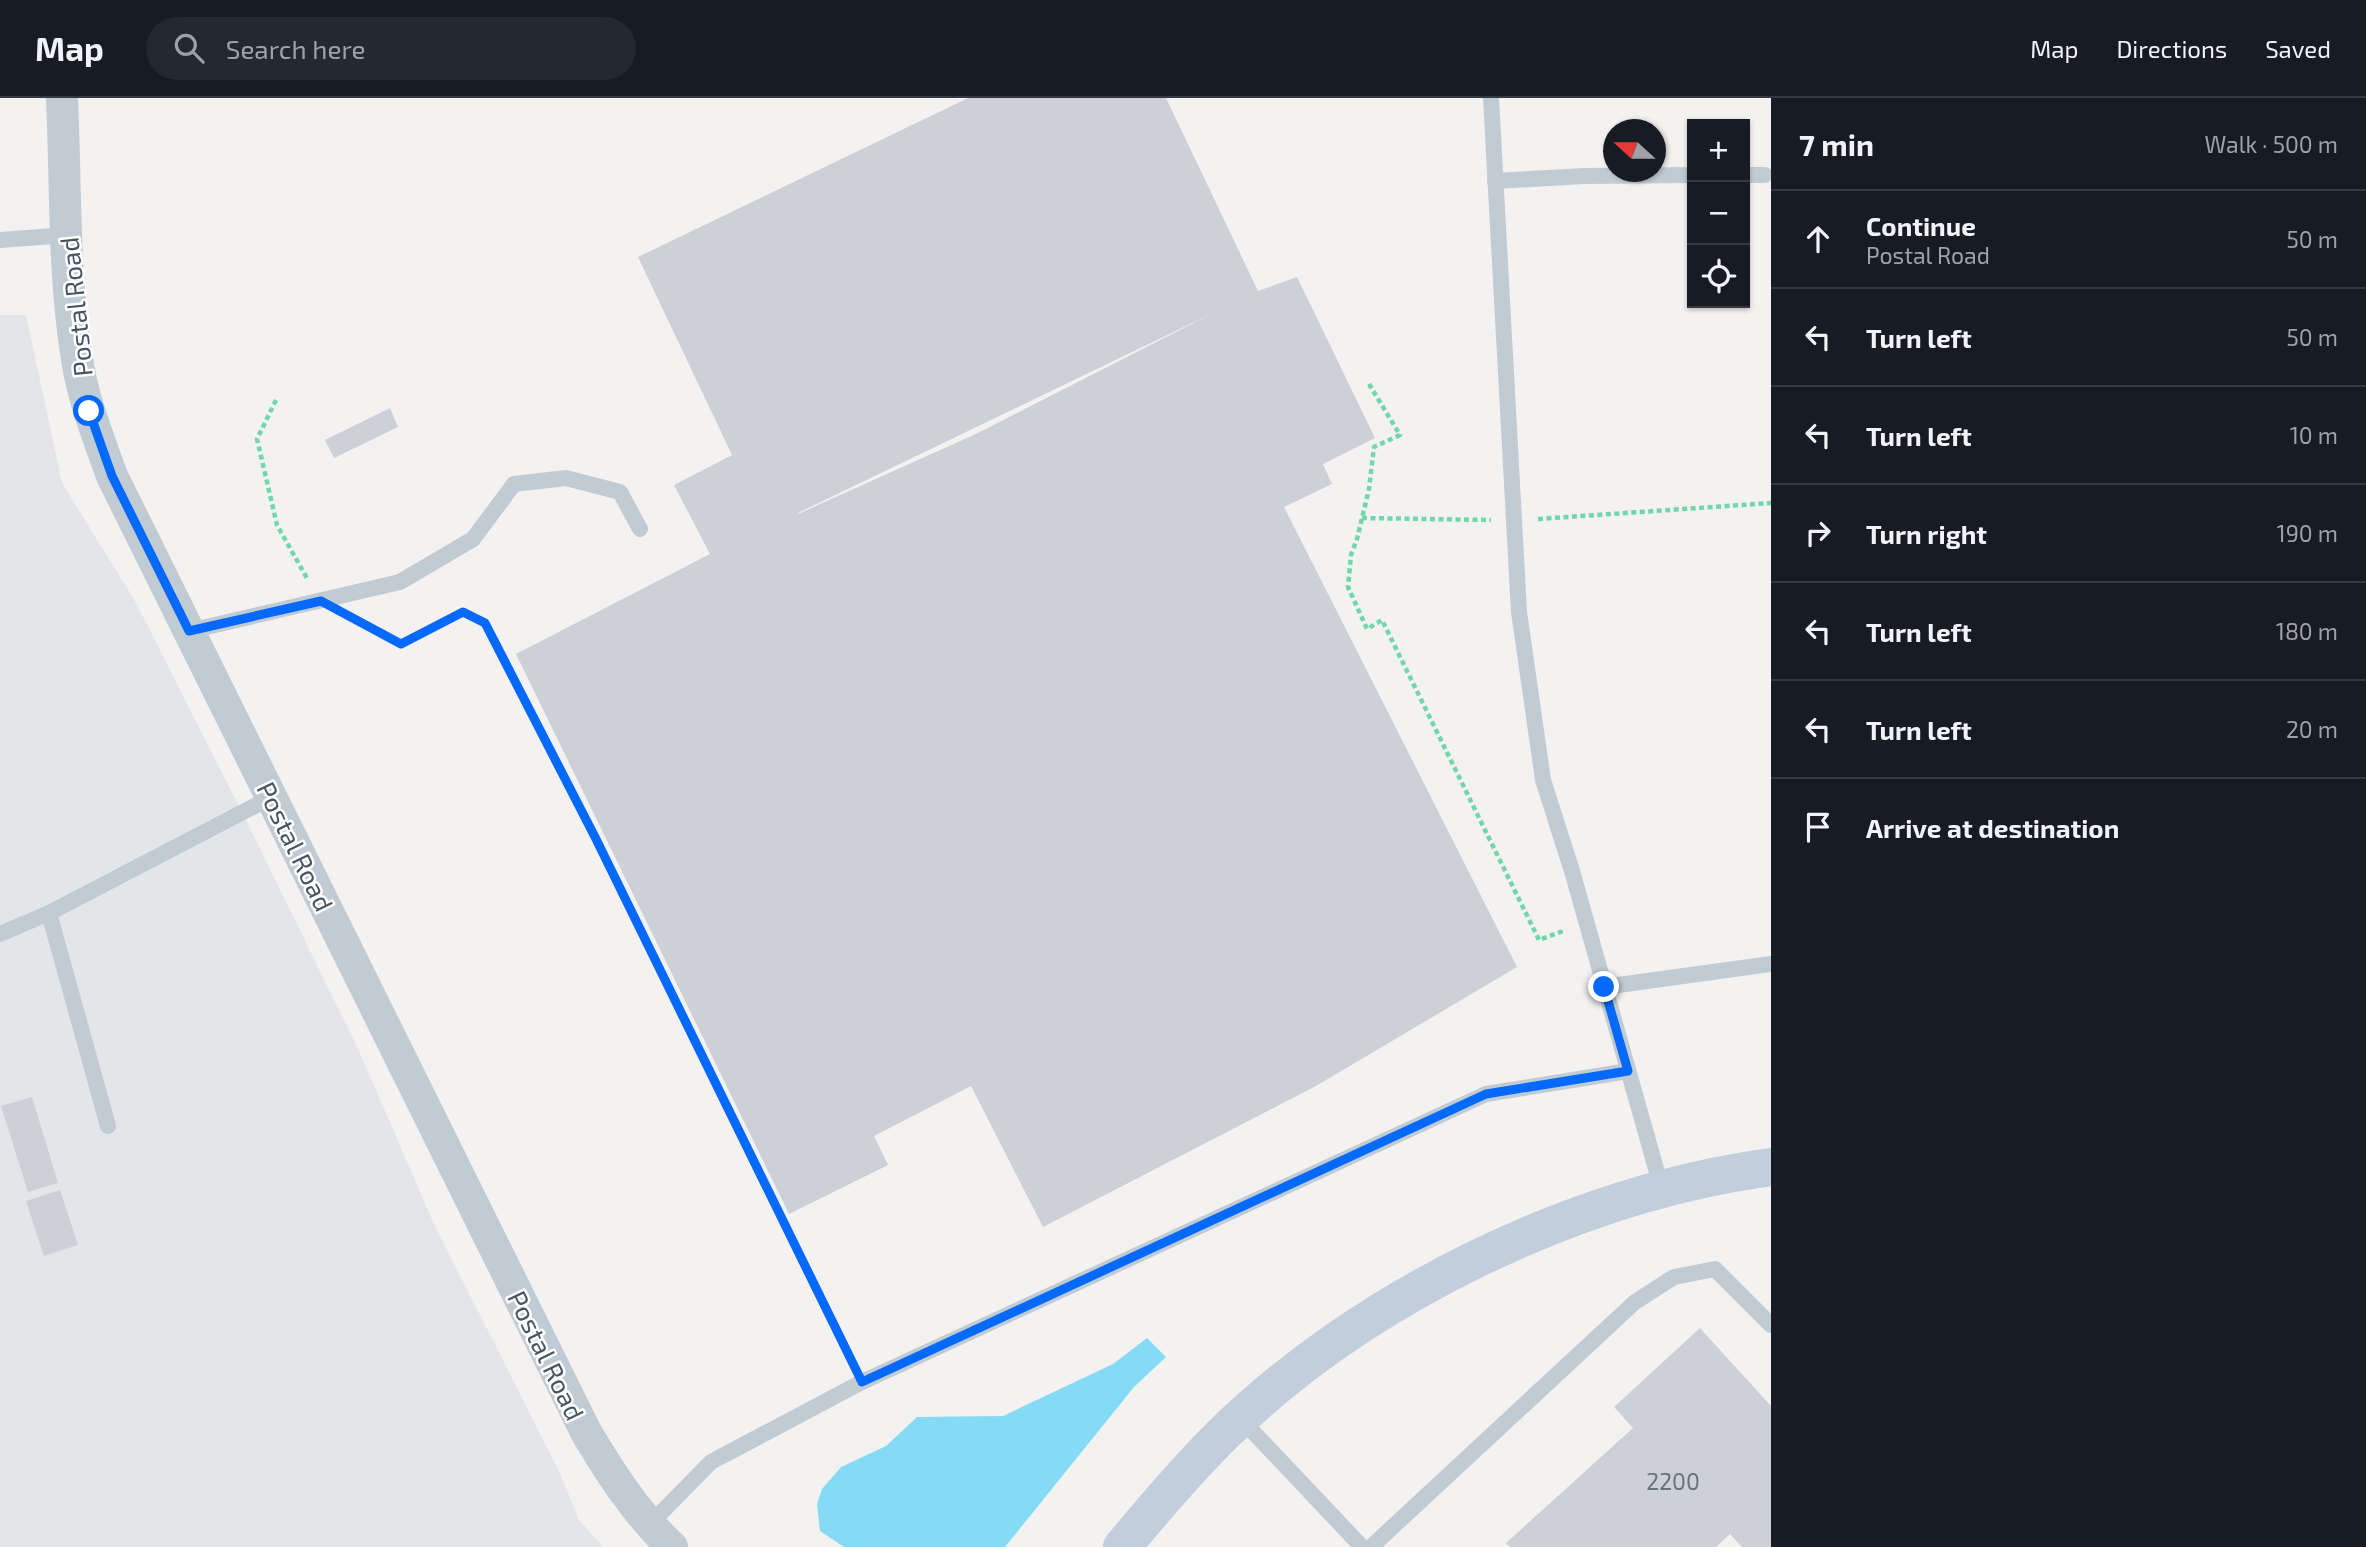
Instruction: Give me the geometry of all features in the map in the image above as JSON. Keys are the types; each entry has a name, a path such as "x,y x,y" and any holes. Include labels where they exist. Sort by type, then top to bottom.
{"street":[{"name":"Postal Road","path":"62,98 70,310 77,361 89,411 112,476 586,1432 616,1482 649,1525 671,1547"},
{"path":"1122,1547 1175,1483 1241,1419 1300,1367 1384,1309 1473,1260 1536,1232 1631,1198 1695,1181 1771,1167"}],"lane":[{"path":"1491,98 1519,612 1543,780 1662,1190"},
{"path":"1495,181 1584,176 1687,175"},
{"path":"1750,175 1765,175"},
{"path":"0,240 67,235"},
{"path":"189,631 400,582 473,539 514,484 566,478 620,492 640,529"},
{"path":"0,934 49,913 272,797"},
{"path":"49,913 108,1126"},
{"path":"1604,987 1771,964"},
{"path":"649,1525 711,1462 862,1382 1486,1094 1628,1071"},
{"path":"1371,1547 1635,1302 1674,1277 1715,1269 1771,1325"},
{"path":"1241,1419 1362,1547"}],"path":[{"path":"1369,384 1401,435 1374,447 1369,489 1351,555 1348,587 1367,629 1382,620 1539,940 1586,923"},
{"path":"276,400 257,439 277,525 321,601 401,644 463,612 485,623 596,839 862,1382"},
{"path":"1362,518 1514,521 1771,503"}],"shaded area":[{"path":"0,315 26,315 62,483 135,601 359,1051 434,1224 560,1473 579,1520 603,1547 0,1547"}],"water":[{"path":"1147,1338 1166,1357 1134,1387 1005,1547 844,1547 820,1531 817,1504 822,1489 841,1467 886,1446 917,1417 1003,1416 1113,1364"}],"building":[{"path":"968,98 1166,98 1258,291 1297,277 1375,438 1323,464 1332,484 1284,507 1517,967 1316,1086 1043,1227 971,1086 874,1136 888,1165 789,1214 516,654 710,554 674,485 732,455 638,257","holes":["1213,313 978,433 798,514"]},
{"path":"390,408 398,427 334,458 325,440"},
{"path":"32,1097 58,1183 28,1192 1,1106"},
{"path":"60,1190 78,1245 44,1256 26,1201"},
{"path":"1700,1328 1771,1406 1771,1547 1742,1547 1730,1534 1716,1547 1510,1547 1506,1543 1633,1428 1614,1407"}],"route":[{"path":"89,411 112,476 189,631 321,601 401,644 463,612 485,623 596,839 862,1382 1486,1094 1628,1071 1604,987"}]}
